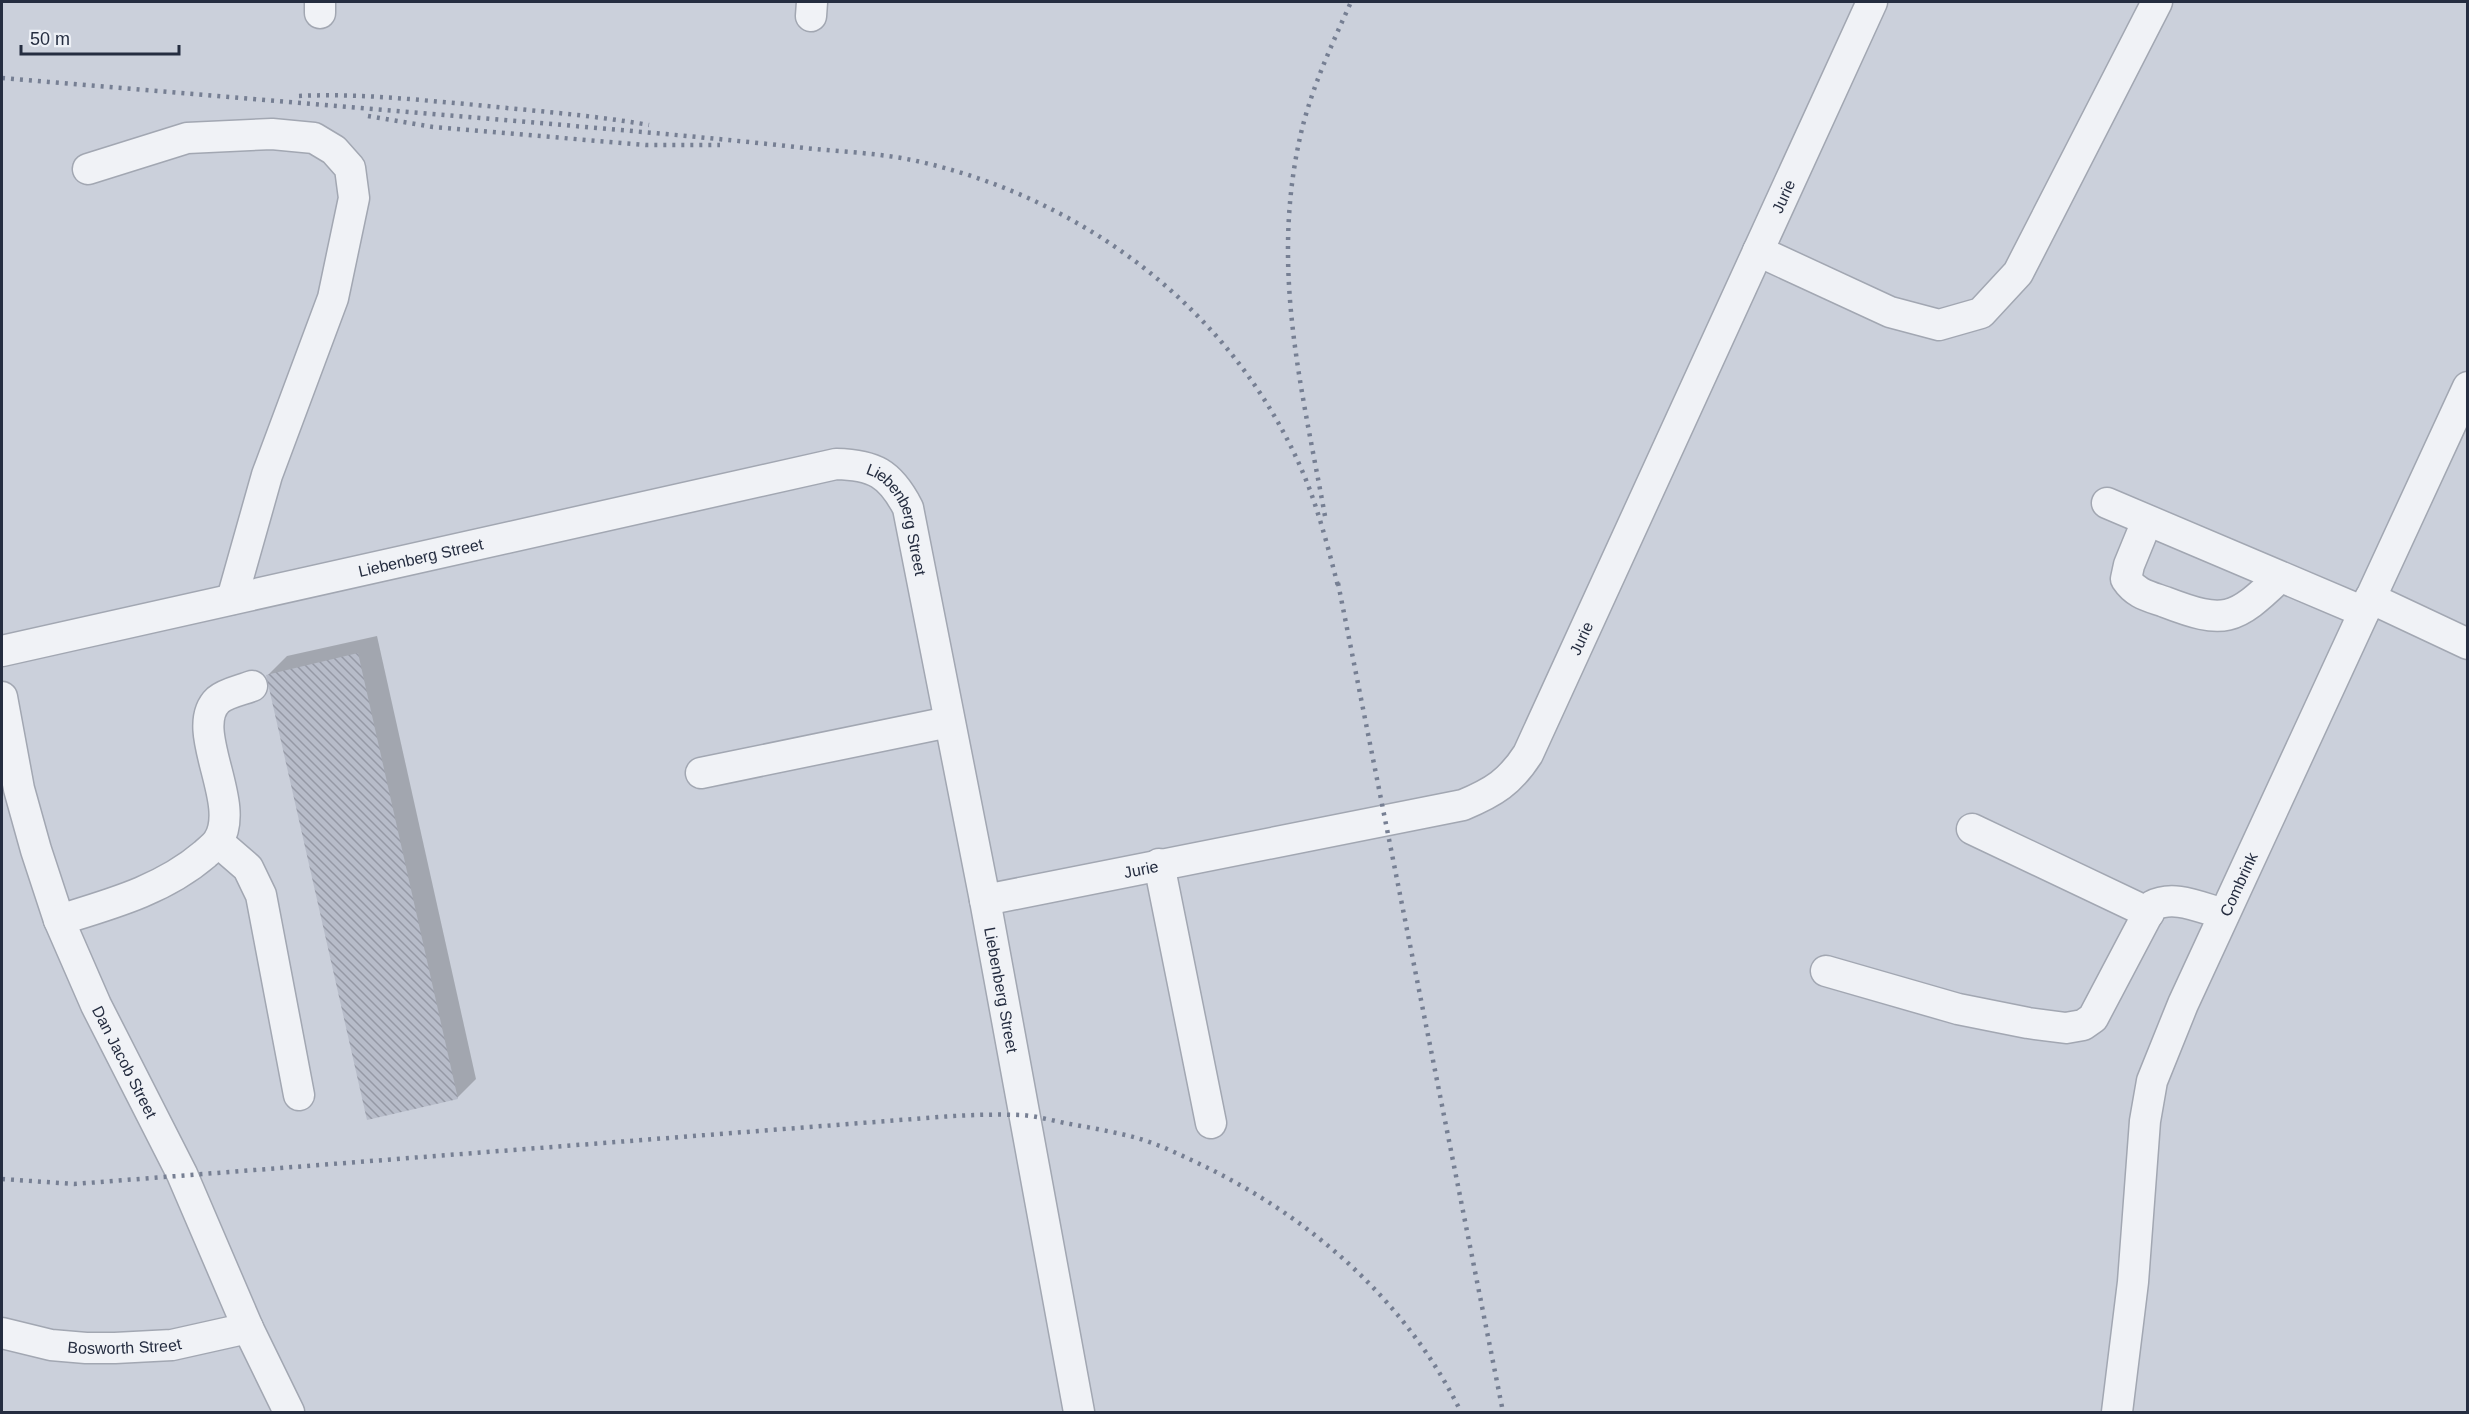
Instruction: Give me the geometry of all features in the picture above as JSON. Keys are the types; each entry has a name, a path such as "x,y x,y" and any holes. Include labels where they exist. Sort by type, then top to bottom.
{"street":[{"name":"Jurie","path":"985,900 1464,805 1485,796 1510,778 1528,754 1872,2"},
{"path":"1758,251 1890,312 1939,325 1981,312 2018,273 2157,2"},
{"path":"88,169 187,138 272,134 314,138 334,150 350,168 354,198 333,298 267,475 232,599"},
{"name":"Combrink","path":"2117,1413 2133,1282 2145,1121 2152,1081 2165,1045 2224,914 2468,387"},
{"name":"Liebenberg Street","path":"2,651 836,464 858,464 883,474 898,490 908,508 985,900 1079,1413"},
{"path":"2107,504 2280,577 2367,605 2468,644"},
{"path":"2147,521 2127,572 2126,579 2133,590 2199,615 2225,617 2252,604 2280,577"},
{"path":"59,920 136,895 156,886 191,866 218,842 224,824 221,786 208,727 209,711 220,698 252,686"},
{"name":"Dan Jacob Street","path":"2,697 18,789 59,920 96,1005 182,1174 248,1328 289,1413"},
{"path":"701,773 949,722"},
{"path":"1972,829 2149,913"},
{"path":"218,842 248,868 261,895 299,1095"},
{"path":"1159,864 1211,1123"},
{"path":"1826,971 1958,1009 2066,1028 2083,1025 2093,1018 2152,906 2163,900 2177,901 2224,914"},
{"name":"Bosworth Street","path":"2,1333 51,1345 115,1348 172,1345 248,1328"}],"shaded area":[{"path":"2,2 2467,2 2467,1412 2,1412"}],"building":[{"path":"358,653 458,1099 367,1120 266,675"}],"railway":[{"path":"1325,516 1292,325 1288,231 1292,183 1301,133 1323,66 1351,2"},
{"path":"2,78 863,153 921,162 984,180 1044,206 1101,238 1154,276 1202,321 1244,370 1280,425 1313,498 1339,590"},
{"path":"299,96 344,95 411,99 606,118 649,125"},
{"path":"368,116 433,127 646,145 720,145"},
{"path":"1338,583 1503,1412"},
{"path":"2,1179 74,1184 939,1117 1033,1116 1120,1134 1155,1144 1208,1168 1285,1213 1355,1269 1386,1301 1414,1336 1439,1373 1461,1412"}]}
